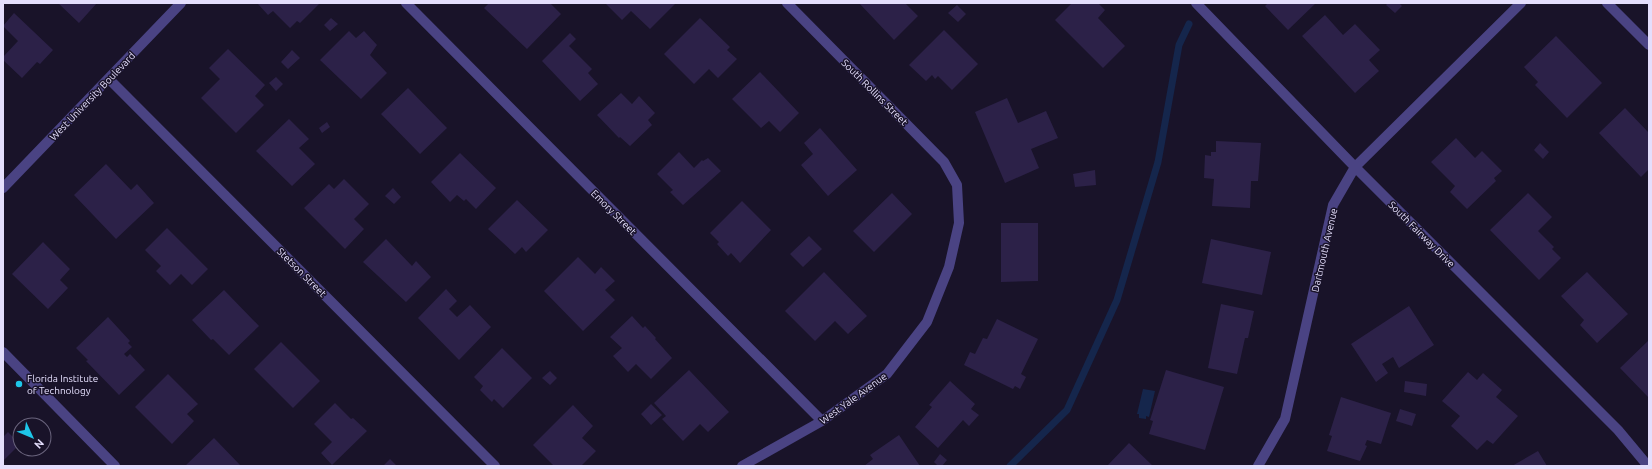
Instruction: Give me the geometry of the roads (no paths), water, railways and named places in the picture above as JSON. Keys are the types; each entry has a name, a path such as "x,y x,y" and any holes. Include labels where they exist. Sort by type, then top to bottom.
{"street":[{"name":"West University Boulevard","path":"3,188 181,3"},
{"name":"Emory Street","path":"406,3 822,421"},
{"name":"South Rollins Street","path":"787,3 944,162 957,185"},
{"name":"South Fairway Drive","path":"1196,3 1355,167 1618,430 1648,466"},
{"name":"Dartmouth Avenue","path":"1258,466 1285,419 1334,205 1355,167 1521,3"},
{"path":"1607,3 1649,46"},
{"name":"Stetson Street","path":"108,79 495,466"},
{"name":"West Yale Avenue","path":"742,466 822,421 887,374 927,322 949,267 959,223 957,185"},
{"path":"3,352 115,466"}],"water":[{"path":"1143,389 1155,391 1149,417 1146,416 1146,419 1139,418 1139,414 1137,414"}],"waterway":[{"path":"1010,466 1067,410 1117,300 1158,162 1179,45 1189,24"}],"place":[{"name":"Florida Institute of Technology","path":"19,384"}]}
